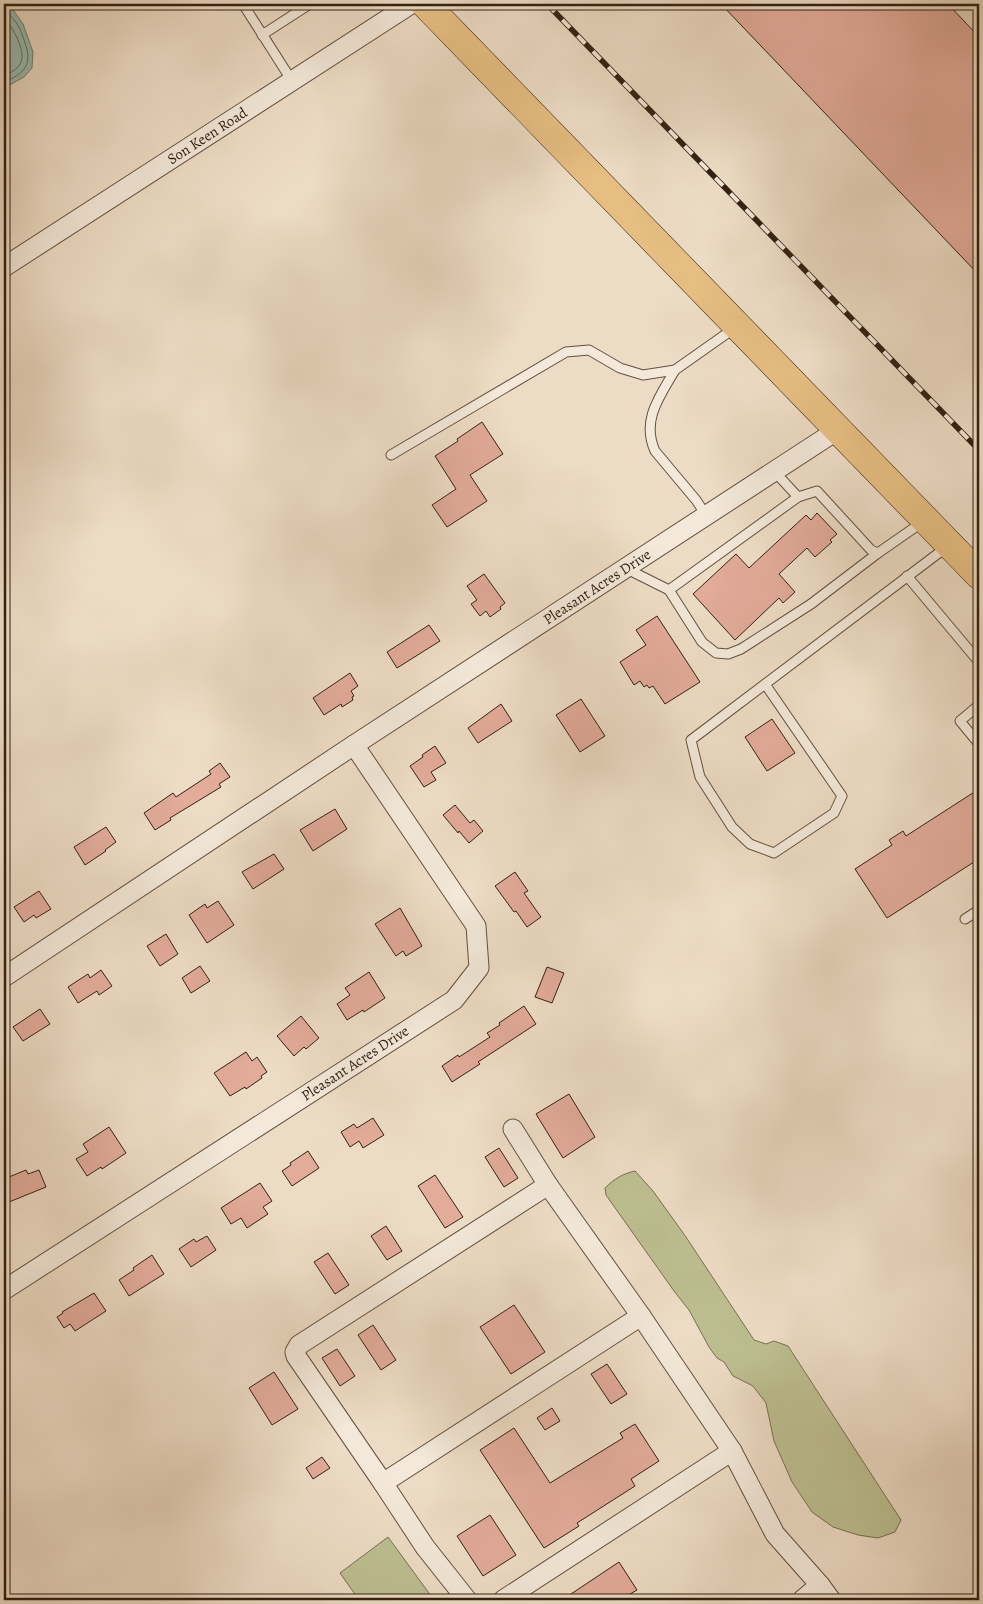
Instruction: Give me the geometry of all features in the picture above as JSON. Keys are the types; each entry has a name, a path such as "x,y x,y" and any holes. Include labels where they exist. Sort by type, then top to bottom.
{"main road":[{"path":"425,4 979,575"}],"street":[{"name":"Son Keen Road","path":"4,266 411,4"},
{"name":"Pleasant Acres Drive","path":"4,977 354,745 839,429"},
{"name":"Pleasant Acres Drive","path":"4,1290 454,1000 479,968 476,926 354,745"},
{"path":"514,1129 548,1185 641,1316 732,1451 775,1534 825,1593 802,1600"},
{"path":"467,1600 425,1547 295,1352 299,1345 548,1185"},
{"path":"383,1483 641,1316"},
{"path":"503,1600 732,1451"}],"lane":[{"path":"242,4 292,80"},
{"path":"262,36 310,4"},
{"path":"706,515 696,500 655,451 649,431 651,419 660,394 674,370 738,326"},
{"path":"391,455 566,352 590,350 620,368 642,375 674,370"},
{"path":"774,471 798,497"},
{"path":"669,590 798,497 817,491 871,550 878,553"},
{"path":"626,568 669,590 702,642 716,653 728,654 741,649 812,604 926,519"},
{"path":"764,684 842,796 834,813 774,853 750,844 732,827 700,777 691,740 764,684 950,544"},
{"path":"907,576 979,662"},
{"path":"979,705 960,721 979,744"},
{"path":"965,919 979,910"}],"green space":[{"path":"635,1171 653,1191 686,1237 754,1340 766,1344 774,1341 788,1346 901,1520 895,1532 878,1538 858,1535 833,1527 812,1512 792,1482 774,1441 766,1403 753,1386 733,1376 724,1362 717,1358 689,1310 606,1195 605,1188 612,1182 622,1175"},
{"path":"388,1537 434,1600 359,1600 340,1573"}],"water":[{"path":"4,4 9,4 23,24 33,52 32,68 24,77 4,88"}],"building":[{"path":"721,4 948,4 979,37 979,275"},
{"path":"482,422 503,454 470,475 487,501 447,527 432,505 456,489 435,456"},
{"path":"817,513 837,534 830,540 832,542 815,557 807,548 779,574 795,592 783,603 779,598 735,640 693,594 736,554 749,568 806,515 811,520"},
{"path":"484,574 505,603 500,607 501,609 490,617 486,611 480,616 471,604 477,600 467,586"},
{"path":"657,616 700,682 665,704 653,686 649,688 647,685 644,687 640,681 634,685 620,662 646,645 636,630"},
{"path":"429,625 440,641 397,668 387,652"},
{"path":"350,673 358,686 351,691 354,696 352,697 353,700 342,707 341,704 324,715 313,698"},
{"path":"581,699 605,736 580,752 556,715"},
{"path":"501,704 512,721 478,743 468,728"},
{"path":"772,719 795,753 767,771 745,737"},
{"path":"435,746 446,763 431,772 436,780 424,787 410,766"},
{"path":"220,763 230,777 219,784 221,787 170,818 171,820 155,830 144,813 173,793 176,797 211,774 209,771"},
{"path":"979,789 979,857 887,918 855,869 892,845 889,840 903,831 906,836"},
{"path":"455,805 470,823 474,820 483,831 469,843 443,815"},
{"path":"335,809 347,829 313,851 300,830"},
{"path":"106,827 116,842 85,865 74,847"},
{"path":"274,854 284,869 253,889 242,872"},
{"path":"515,872 528,891 524,893 541,917 527,927 495,886"},
{"path":"39,891 51,909 36,918 34,915 24,922 14,907"},
{"path":"218,901 234,925 207,943 189,915 205,904 207,908"},
{"path":"400,908 422,946 406,956 403,951 396,956 375,924"},
{"path":"166,934 178,954 160,966 147,946"},
{"path":"200,966 210,981 191,993 182,978"},
{"path":"547,967 564,973 552,1003 535,997"},
{"path":"101,970 112,986 99,995 97,991 78,1003 68,987 88,974 90,978"},
{"path":"369,972 385,998 364,1012 363,1010 347,1020 337,1004 350,995 345,988"},
{"path":"524,1006 536,1024 478,1062 480,1064 452,1082 442,1066 490,1037 487,1033"},
{"path":"40,1009 50,1024 23,1041 13,1027"},
{"path":"301,1016 319,1038 294,1056 277,1036"},
{"path":"246,1052 252,1061 257,1057 267,1072 261,1076 262,1078 246,1089 245,1087 230,1096 214,1073"},
{"path":"569,1094 595,1137 563,1158 536,1114"},
{"path":"373,1118 384,1135 363,1148 359,1141 350,1147 341,1132 354,1124 357,1128"},
{"path":"109,1127 126,1153 102,1169 101,1167 87,1176 76,1159 88,1152 83,1144"},
{"path":"499,1148 518,1178 504,1187 485,1157"},
{"path":"308,1151 319,1168 292,1186 282,1171"},
{"path":"26,1170 28,1174 39,1170 46,1187 4,1204 4,1179"},
{"path":"435,1175 463,1217 445,1228 418,1186"},
{"path":"260,1183 272,1201 263,1207 268,1214 247,1228 241,1218 231,1224 221,1208"},
{"path":"386,1226 402,1251 387,1260 371,1236"},
{"path":"207,1236 216,1250 191,1267 179,1249 194,1239 196,1242"},
{"path":"328,1253 349,1285 335,1294 314,1262"},
{"path":"152,1255 164,1274 129,1296 119,1280"},
{"path":"94,1293 106,1311 75,1331 70,1324 64,1328 57,1317"},
{"path":"514,1305 545,1352 511,1374 480,1327"},
{"path":"373,1325 396,1360 381,1370 358,1335"},
{"path":"337,1349 355,1376 340,1386 322,1358"},
{"path":"607,1364 627,1394 611,1404 591,1374"},
{"path":"274,1372 298,1409 272,1425 249,1388"},
{"path":"552,1408 560,1421 545,1430 537,1418"},
{"path":"635,1424 659,1461 631,1479 635,1486 577,1523 579,1526 544,1548 480,1450 514,1428 550,1483 623,1438 620,1433"},
{"path":"322,1457 330,1468 313,1479 306,1468"},
{"path":"490,1515 516,1555 483,1576 457,1536"},
{"path":"619,1562 637,1590 620,1600 562,1600"}],"railway":[{"path":"547,4 979,450"}]}
